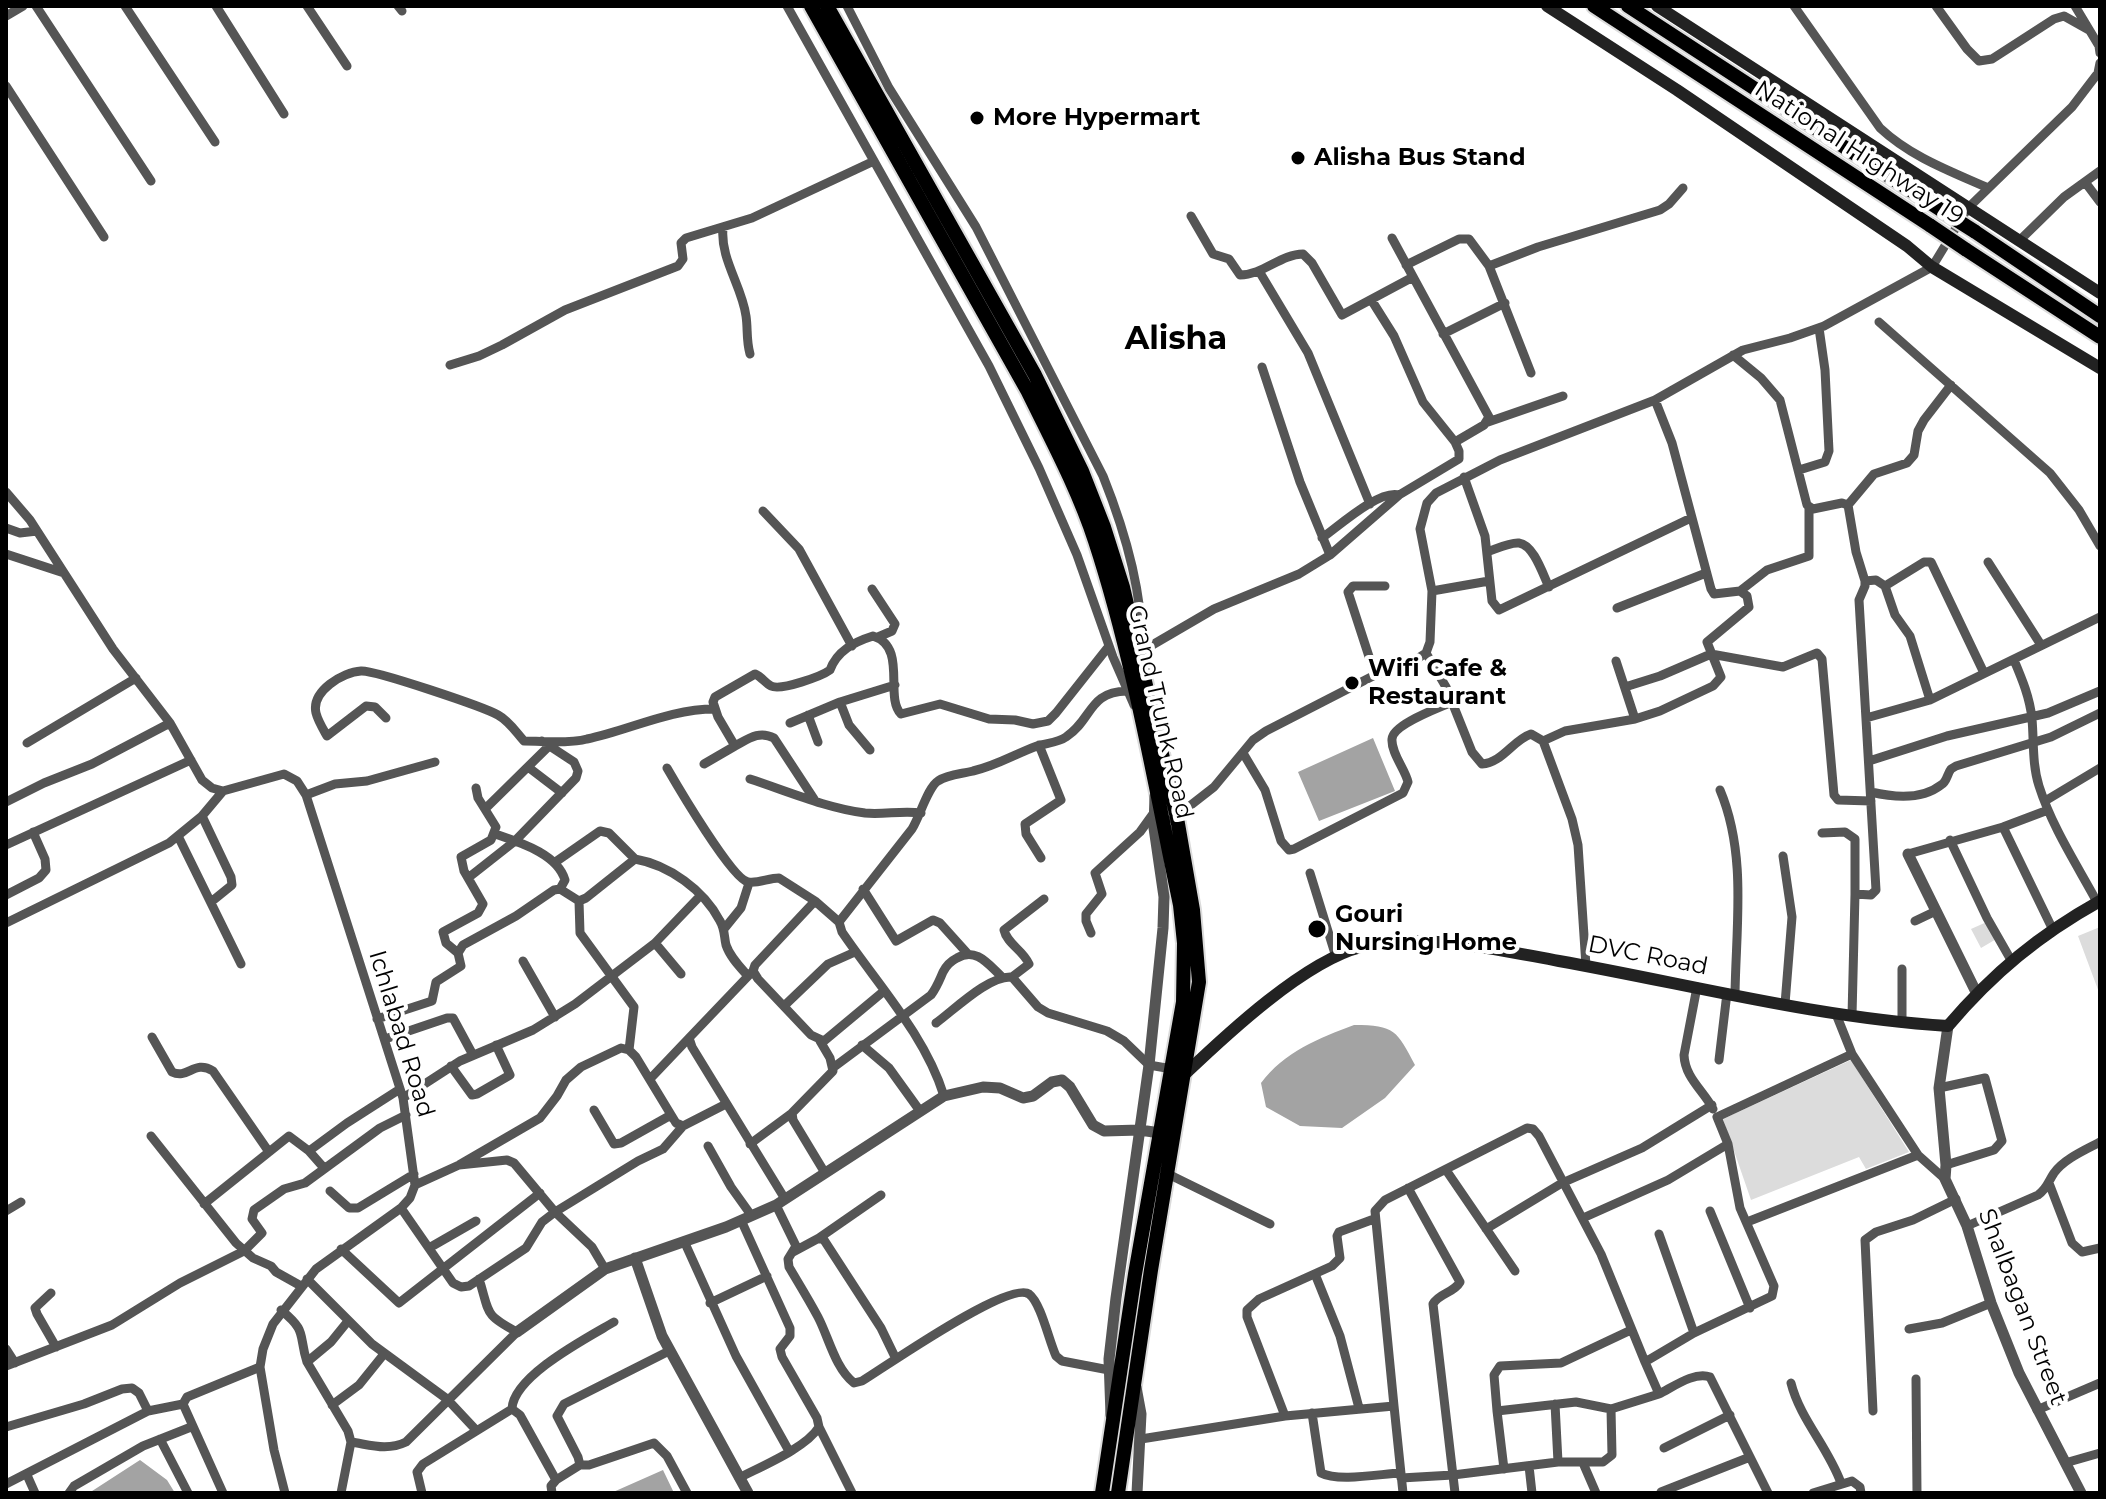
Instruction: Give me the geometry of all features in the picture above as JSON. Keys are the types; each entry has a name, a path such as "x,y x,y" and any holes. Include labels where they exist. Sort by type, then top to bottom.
{"highway":[{"name":"Grand Trunk Road","path":"811,6 1006,352 1058,453 1094,538 1110,590 1156,791 1193,910 1198,957 1197,1001 1178,1071 1102,1493"},
{"name":"Grand Trunk Road","path":"827,6 1035,375 1076,457 1109,542 1142,658 1164,819"},
{"name":"National Highway 19","path":"1594,6 2100,337"},
{"path":"1628,6 2100,316"},
{"name":"Grand Trunk Road","path":"1118,1493 1168,1174 1167,1134"}],"main road":[{"path":"1547,6 1677,90 1907,246 1932,267 2100,368"},
{"path":"1657,6 2100,293"},
{"path":"1948,1026 1976,992 2011,960 2099,902"},
{"name":"DVC Road","path":"1178,1071 1299,979 1358,947 1385,942 1419,941 1481,947 1836,1014 1948,1026"}],"street":[{"path":"6,16 23,6"},
{"path":"36,6 151,181"},
{"path":"125,6 215,142"},
{"path":"216,6 284,114"},
{"path":"307,6 347,66"},
{"path":"787,6 989,366 1077,555 1109,646 1140,720"},
{"path":"847,6 889,88 976,227 1103,476 1115,507 1134,579 1142,617 1142,658"},
{"path":"1794,6 1880,128 1897,144 1988,188"},
{"path":"1936,6 1979,61 1992,59 2054,19 2064,16 2089,30"},
{"path":"2075,6 2099,46 2100,53"},
{"path":"1091,933 1086,914 1102,894 1095,873 1140,832 1214,787 1253,740 1266,731 1375,675 1412,662 1426,653 1430,642 1432,591 1420,529 1427,503 1436,493 1500,460 1655,400 1758,344 1819,328 1932,267 1968,208 2072,107 2098,73 2100,63"},
{"path":"6,86 104,237"},
{"path":"450,365 502,345 565,310 678,266 683,259 683,240 752,218 874,161"},
{"path":"2020,240 2064,197 2100,171"},
{"path":"2085,182 2100,202"},
{"path":"1489,266 1538,247 1660,210 1683,188"},
{"path":"1191,216 1213,254 1229,259 1240,275 1303,254 1312,263 1339,314 1346,315 1413,277"},
{"path":"723,228 724,250 747,316 750,354"},
{"path":"1392,238 1486,410 1488,422"},
{"path":"1406,265 1464,238 1474,244 1489,266 1531,373"},
{"path":"1259,271 1308,353 1370,504"},
{"path":"1142,658 1214,609 1299,574 1330,555 1399,495 1459,459 1455,442 1423,402 1394,336 1372,301"},
{"path":"1443,334 1505,303"},
{"path":"1879,322 2014,438 2050,473 2079,510 2100,546"},
{"path":"1799,470 1825,462 1829,451 1824,355 1819,328"},
{"path":"1655,400 1672,443 1714,594 1740,591 1767,570 1809,556 1809,508 1780,400 1761,378 1733,355"},
{"path":"1262,367 1300,482 1330,555"},
{"path":"1855,894 1871,895 1876,890 1859,600 1865,581 1853,540 1848,505 1874,474 1907,463 1914,455 1918,431 1951,385"},
{"path":"1455,442 1488,422 1563,396"},
{"path":"1464,477 1485,536 1492,601 1499,610 1691,518"},
{"path":"6,492 37,531 96,624 170,723 202,780 212,788 223,791 284,774 297,781 306,795 335,784 367,781 435,762"},
{"path":"1322,538 1387,494 1399,495"},
{"path":"1809,508 1842,503 1848,505"},
{"path":"763,511 799,549 852,646"},
{"path":"6,528 20,533 37,531"},
{"path":"1487,552 1518,543 1525,545 1549,587"},
{"path":"6,554 64,573"},
{"path":"1885,586 1924,562 1931,562 1984,673"},
{"path":"1988,562 2041,645"},
{"path":"1617,608 1706,573"},
{"path":"1865,581 1876,580 1885,586 1895,615 1910,636 1930,700"},
{"path":"1432,591 1489,581"},
{"path":"1375,675 1348,592 1353,586 1385,586"},
{"path":"735,746 715,709 715,697 749,675 761,676 768,684 779,688 826,673 837,655 866,638 892,631 895,624 872,589"},
{"path":"1543,741 1580,727 1635,719 1660,711 1720,681 1720,673 1707,648 1709,638 1749,607 1747,596 1740,591"},
{"path":"1866,718 1930,700 2100,617"},
{"path":"878,637 890,654 895,706 901,714 940,704 989,719 1042,724 1056,713 1109,646"},
{"path":"1426,653 1452,702 1472,752 1482,764 1497,759 1525,736 1531,734 1543,741 1572,819 1578,845 1586,966"},
{"path":"1625,687 1711,654 1783,667 1811,653 1820,655 1834,795 1838,800 1897,797 1933,789 1943,785 1947,773 1956,766 2033,743 2100,713"},
{"path":"2014,660 2025,685 2032,717 2036,774 2047,805 2099,902"},
{"path":"1616,661 1635,719"},
{"path":"386,718 375,707 366,706 327,736 316,713 316,704 319,695 339,679 364,670 487,710 508,722 524,741 545,744 582,740 687,710 715,709"},
{"path":"27,743 136,678"},
{"path":"790,723 840,702 895,685"},
{"path":"839,922 912,829 928,792 938,781 996,764 1039,745 1067,737 1107,693 1127,691"},
{"path":"1869,761 1947,736 2069,706 2100,691"},
{"path":"840,702 849,725 870,750"},
{"path":"1243,753 1265,790 1281,841 1289,850 1294,849 1403,793 1408,782 1392,742 1394,733 1409,722 1452,702"},
{"path":"808,715 818,742"},
{"path":"6,802 92,764 170,723"},
{"path":"704,764 753,736 765,733 774,738 814,799"},
{"path":"485,809 528,767 545,744"},
{"path":"468,878 515,841 576,778 578,771 574,762 545,744"},
{"path":"1039,745 1061,800 1025,824 1026,834 1041,858"},
{"path":"6,845 191,760"},
{"path":"528,767 562,793"},
{"path":"667,768 741,879 749,883 779,878 815,901 839,922 855,952 903,1016 939,1080 944,1096"},
{"path":"1976,992 1908,854 2003,827 2047,805 2100,768"},
{"path":"750,779 869,813 903,810 921,813"},
{"path":"377,1019 432,1001 436,982 461,966 458,953 446,943 443,932 478,913 483,904 460,862 461,857 486,844 495,834 496,827 476,788"},
{"path":"1719,1060 1731,993 1737,863 1730,815 1720,790"},
{"path":"6,923 179,838 223,791"},
{"name":"Ichlabad Road","path":"306,795 402,1094 415,1185"},
{"path":"202,816 232,885 211,902"},
{"path":"1112,1427 1109,1370 1116,1298 1149,1065 1164,908 1164,819"},
{"path":"2003,827 2053,930"},
{"path":"554,863 600,831 609,833 635,859 670,871 690,884 718,917 730,954 820,1041 834,1067"},
{"path":"6,895 39,878 46,870 45,859 33,832"},
{"path":"1822,833 1845,832 1855,839 1852,1016"},
{"path":"495,834 535,850 554,863 565,880 560,889"},
{"path":"179,838 241,964"},
{"path":"1950,840 2011,960"},
{"path":"1783,856 1792,917 1785,1004"},
{"path":"579,901 635,859"},
{"path":"1310,873 1336,957"},
{"path":"724,929 741,908 749,883"},
{"path":"458,953 463,945 516,916 554,890 560,889 579,901"},
{"path":"863,889 896,941 933,920 940,923 967,953"},
{"path":"309,1151 356,1116 473,1055 555,1017 655,943 700,896"},
{"path":"936,1023 1029,964 1006,938 1004,930 1044,899"},
{"path":"579,901 580,933 634,1007 629,1050"},
{"path":"650,1079 815,901"},
{"path":"1915,921 1936,911"},
{"path":"655,943 681,974"},
{"path":"784,1006 828,964 855,952"},
{"path":"750,1144 792,1113 831,1075 834,1067 931,995 939,986 944,969 954,959 967,953 977,955 1048,1013 1107,1031 1124,1041 1149,1065 1178,1071"},
{"path":"523,961 555,1017"},
{"path":"1902,969 1902,1023"},
{"path":"1645,1362 1775,1292 1740,1208 1728,1144 1712,1105 1690,1078 1685,1066 1684,1055 1697,987"},
{"path":"820,1041 828,1039 884,991"},
{"path":"1836,1014 1852,1054 1918,1155 1945,1179"},
{"path":"385,1039 453,1018 473,1055"},
{"path":"1945,1179 1939,1088 1948,1026"},
{"path":"152,1037 172,1072 182,1074 205,1066 213,1071 269,1152"},
{"path":"689,1038 780,1202 796,1246 788,1259 789,1267 851,1381 857,1383 975,1309 996,1299 1023,1292 1030,1295 1036,1304 1056,1356 1062,1361 1109,1370"},
{"path":"451,1066 467,1091 477,1094 510,1075 496,1045"},
{"path":"862,1045 889,1068 920,1111"},
{"path":"285,1493 274,1450 260,1367 263,1349 281,1310 304,1282 341,1249 401,1208 410,1198 415,1185 459,1165 540,1118 566,1080 581,1067 611,1051 621,1048 629,1050 676,1123 683,1126"},
{"path":"1717,1117 1852,1054"},
{"path":"1939,1088 1985,1078 2002,1141 1994,1150 1946,1165"},
{"path":"351,1442 394,1447 406,1442 517,1332 605,1269 746,1218 780,1202 944,1096 983,1087 1000,1088 1023,1098 1062,1080 1070,1087 1093,1125 1104,1131 1140,1130 1167,1134"},
{"path":"401,1208 442,1269 453,1283 461,1287 479,1279 526,1248 542,1222 555,1212 663,1149 683,1126 726,1104"},
{"path":"1486,1229 1562,1183 1642,1148 1712,1105"},
{"path":"594,1110 614,1144 671,1115"},
{"path":"792,1113 793,1120 825,1173"},
{"path":"6,1349 10,1365 112,1325 180,1283 244,1251 262,1233 252,1219 254,1210 284,1189 300,1186 380,1128 406,1115"},
{"path":"1403,1493 1374,1219 1379,1205 1527,1128 1533,1129 1539,1136 1601,1254 1659,1394"},
{"path":"151,1136 244,1251 304,1282 384,1354 447,1399 476,1430"},
{"path":"204,1204 289,1136 309,1151 324,1168"},
{"path":"1967,1226 2038,1195 2061,1166 2100,1142"},
{"path":"1583,1218 1668,1180 1728,1144"},
{"path":"708,1146 746,1218 790,1328 790,1336 780,1349 782,1357 817,1418 852,1493"},
{"path":"1747,1222 1918,1155"},
{"path":"459,1165 507,1160 514,1163 555,1212 592,1247 605,1269"},
{"path":"1446,1170 1515,1271"},
{"path":"330,1191 349,1208 358,1208 414,1174"},
{"path":"1168,1174 1270,1224"},
{"name":"Shalbagan Street","path":"1945,1179 1967,1226 1991,1303 2019,1373 2081,1493"},
{"path":"2049,1183 2077,1250 2100,1248"},
{"path":"1408,1188 1460,1282 1433,1304 1455,1493"},
{"path":"341,1249 399,1303 540,1193"},
{"path":"793,1252 881,1195"},
{"path":"1873,1411 1865,1240 1876,1232 1913,1220 1956,1199"},
{"path":"6,1211 21,1202"},
{"path":"1710,1211 1750,1308"},
{"path":"1285,1416 1247,1310 1259,1299 1332,1266 1340,1258 1339,1232 1374,1219"},
{"path":"429,1248 476,1221"},
{"path":"1659,1234 1694,1333"},
{"path":"819,1238 824,1240 873,1314 896,1359"},
{"path":"684,1241 750,1384 789,1451"},
{"path":"635,1258 669,1351 748,1493"},
{"path":"1315,1274 1340,1336 1359,1408"},
{"path":"710,1303 767,1276"},
{"path":"479,1279 490,1316 517,1332"},
{"path":"51,1293 35,1308 56,1347"},
{"path":"1909,1329 1942,1323 1991,1303"},
{"path":"281,1310 298,1324 307,1362 348,1431 351,1442 341,1493"},
{"path":"307,1362 331,1342 348,1321"},
{"path":"512,1409 512,1399 526,1383 567,1351 614,1322"},
{"path":"1504,1469 1494,1375 1500,1366 1561,1363 1631,1330"},
{"path":"580,1465 557,1416 558,1410 564,1404 669,1351"},
{"path":"332,1405 359,1385 384,1354"},
{"path":"223,1493 183,1404 187,1397 260,1367"},
{"path":"1497,1411 1576,1402 1611,1409 1659,1394 1703,1375 1710,1377 1768,1493"},
{"path":"1916,1379 1917,1493"},
{"path":"1135,1383 1141,1414 1137,1493"},
{"path":"1791,1383 1795,1400 1828,1452 1841,1483"},
{"path":"2037,1410 2100,1383"},
{"path":"6,1427 84,1404 122,1389 132,1388 139,1393 148,1411"},
{"path":"6,1484 148,1411 183,1404"},
{"path":"1555,1404 1558,1462"},
{"path":"1141,1439 1285,1416 1394,1406"},
{"path":"422,1493 417,1472 423,1464 512,1409"},
{"path":"512,1409 520,1415 556,1480"},
{"path":"1312,1413 1319,1468 1326,1476 1453,1475 1558,1462 1603,1462 1612,1455 1611,1409"},
{"path":"1664,1448 1730,1415"},
{"path":"69,1493 74,1486 160,1439 191,1427"},
{"path":"739,1478 789,1451 815,1434 819,1427"},
{"path":"160,1439 188,1493"},
{"path":"552,1493 551,1486 556,1480 580,1465 589,1465 654,1443 662,1448 687,1493"},
{"path":"2065,1463 2100,1453"},
{"path":"1661,1492 1750,1457"},
{"path":"1583,1463 1596,1493"},
{"path":"1529,1466 1532,1493"},
{"path":"27,1475 35,1493"},
{"path":"1813,1493 1852,1481 1860,1487 1861,1493"}],"shaded area":[{"path":"1373,738 1395,791 1319,821 1298,772"},
{"path":"1989,921 1998,938 1981,948 1971,929"},
{"path":"2100,927 2100,995 2078,936"},
{"path":"1354,1025 1378,1026 1393,1032 1404,1044 1415,1065 1385,1098 1342,1128 1300,1126 1266,1107 1261,1083 1270,1072 1303,1047"},
{"path":"1851,1060 1909,1152 1866,1169 1859,1157 1751,1200 1723,1119"},
{"path":"140,1460 167,1480 175,1493 89,1493"},
{"path":"663,1470 674,1493 611,1493"}],"place":[{"name":"More Hypermart","path":"977,118"},
{"name":"Alisha Bus Stand","path":"1298,158"},
{"name":"Wifi Cafe & Restaurant","path":"1352,683"},
{"name":"Gouri Nursing Home","path":"1317,929"}],"district":[{"name":"Alisha","path":"1176,340"}]}
